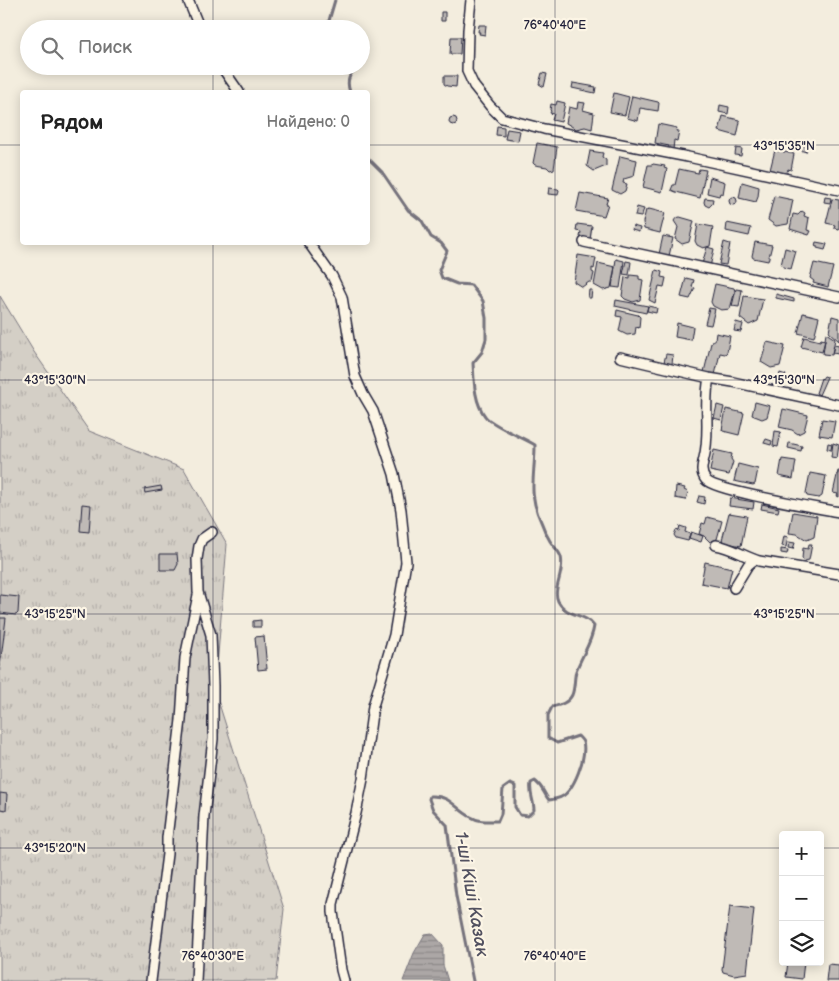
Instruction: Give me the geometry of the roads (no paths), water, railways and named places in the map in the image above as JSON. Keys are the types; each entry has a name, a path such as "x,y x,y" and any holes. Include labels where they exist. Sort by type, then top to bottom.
{"street":[{"path":"188,0 196,20"},
{"path":"471,0 467,71 474,86 502,118 839,190"},
{"path":"227,75 238,90"},
{"path":"584,242 839,297"},
{"path":"310,245 332,276 342,298 355,376 362,394 373,411 394,474 401,510 405,554 404,580 394,636 373,706 363,779 333,904 344,981"},
{"path":"620,357 839,405"},
{"path":"709,378 706,399 708,438 702,469 705,479 709,483 727,489 839,512"},
{"path":"196,981 204,808 213,739 212,645 211,635 198,592 198,546 202,539 212,532"},
{"path":"716,545 723,546 754,560 839,574"},
{"path":"734,588 745,569 754,560"},
{"path":"151,981 167,854 166,838 181,720 185,658 198,592"}],"waterway":[{"name":"1-ші Кіші Казак","path":"329,20 335,0"},
{"name":"1-ші Кіші Казак","path":"349,90 348,85 350,75"},
{"name":"1-ші Кіші Казак","path":"370,160 382,172 408,210 422,221 431,237 441,243 447,251 439,270 442,278 457,284 471,285 483,301 486,318 486,339 482,352 473,363 475,391 481,410 488,420 535,445 533,494 537,513 550,541 559,553 562,563 556,591 558,601 566,610 585,619 594,626 589,643 576,671 572,695 566,702 552,707 548,715 548,738 557,743 578,736 583,742 584,748 581,764 575,781 566,793 560,798 549,800 535,781 531,783 534,810 528,816 520,815 515,807 515,786 510,784 503,789 501,814 498,821 474,819 448,800 437,796 430,796 429,799 433,810 447,825 456,896 473,981"}]}
